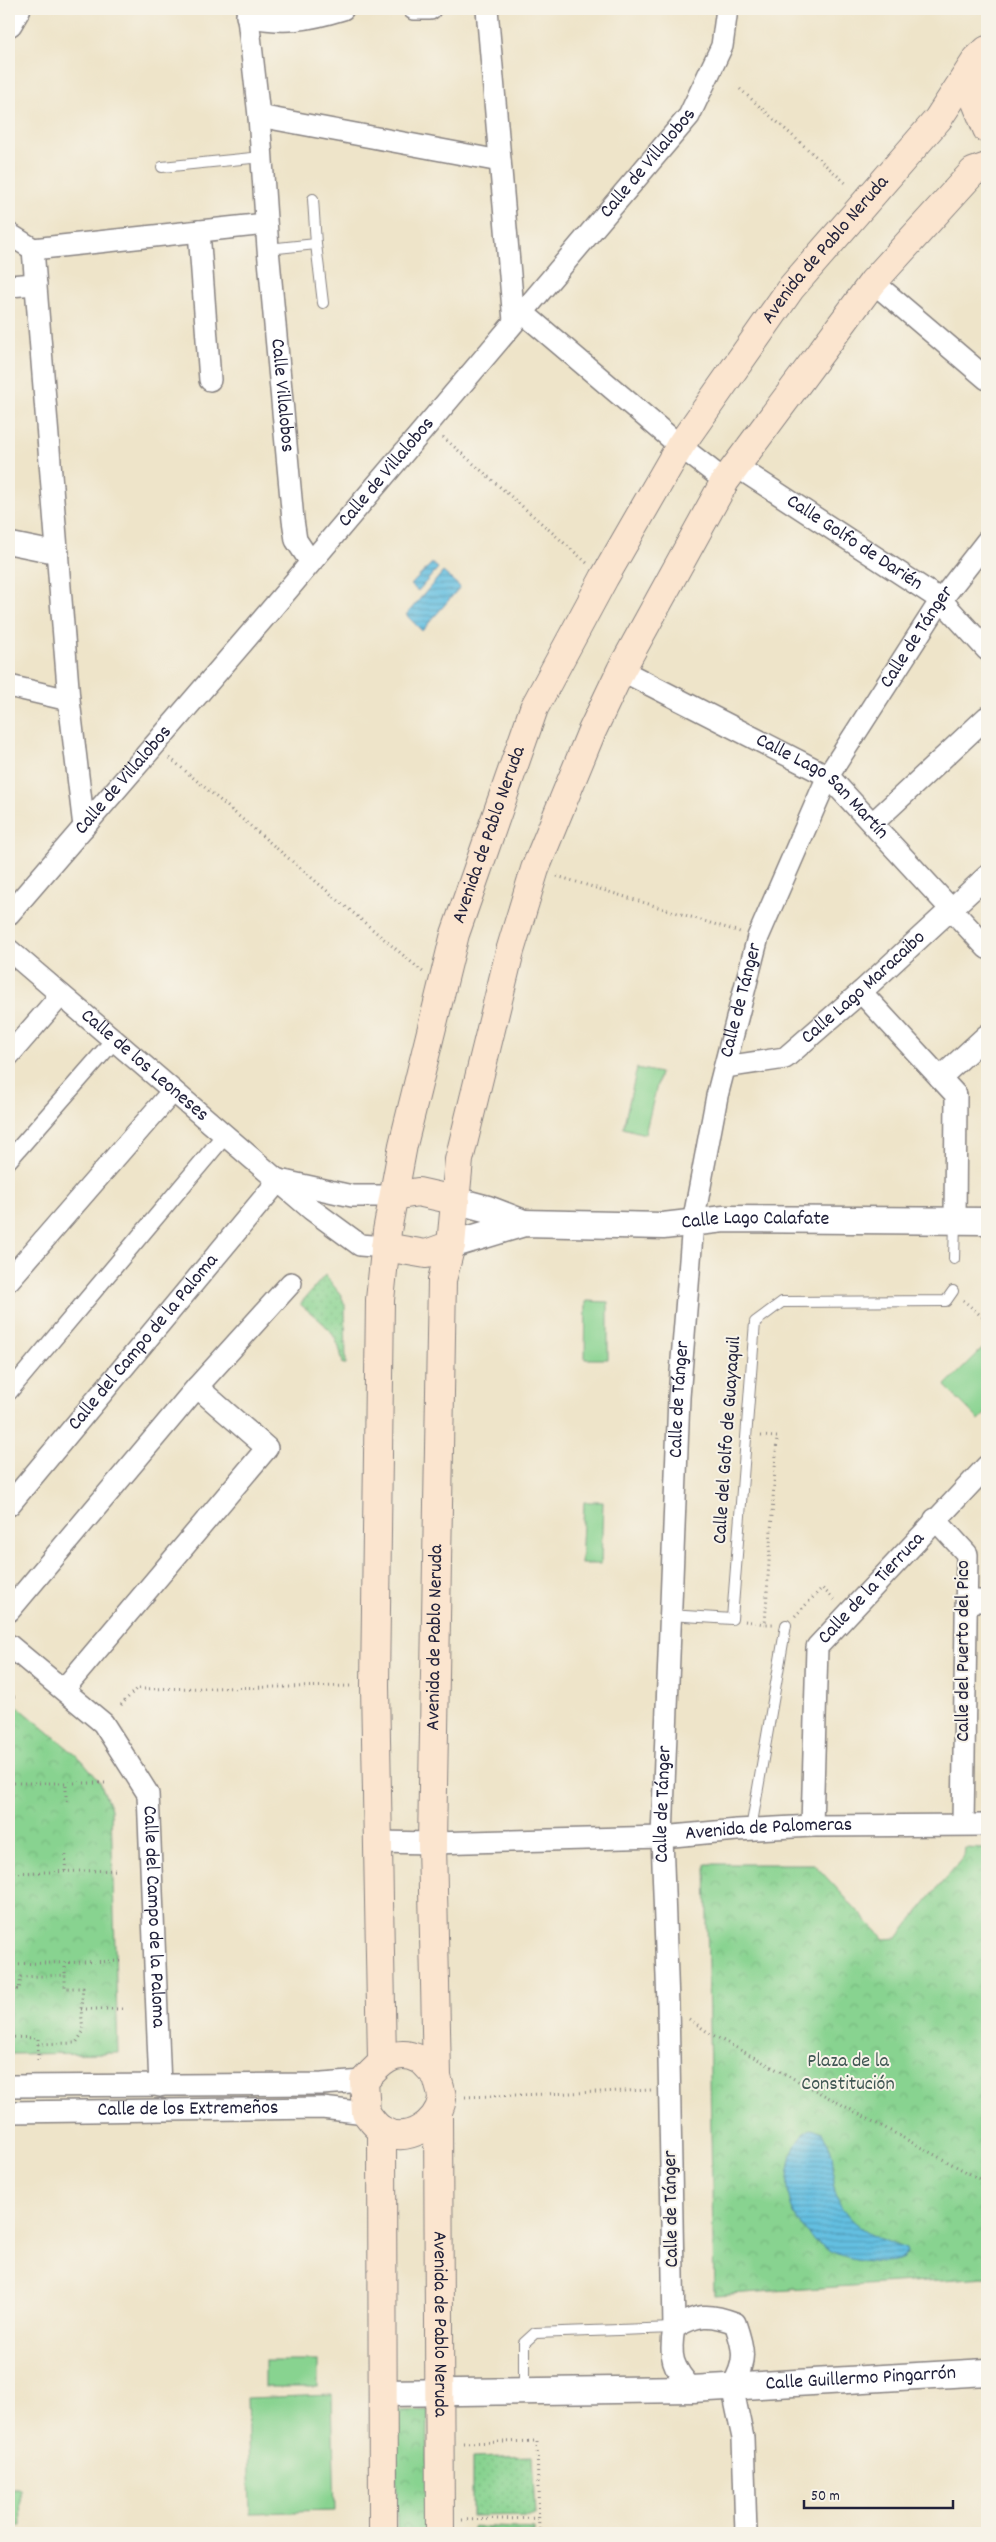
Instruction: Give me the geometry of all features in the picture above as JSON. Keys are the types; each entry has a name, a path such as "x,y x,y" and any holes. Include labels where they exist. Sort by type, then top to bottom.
{"main road":[{"path":"982,55 974,97 987,129"},
{"name":"Avenida de Pablo Neruda","path":"385,1247 405,1137 455,934 534,708 604,578 680,446 791,288 938,119 982,55"},
{"name":"Avenida de Pablo Neruda","path":"440,2527 439,2096 432,1844 442,1280 451,1245 459,1160 508,960 535,869 591,733 621,670 731,473 873,282 973,172 987,167"},
{"path":"394,1196 418,1192 454,1200"},
{"path":"382,2061 375,1686 380,1300 385,1247 426,1254 451,1245"},
{"path":"373,2122 396,2135 419,2132 439,2096 419,2060 399,2056 382,2061 364,2081 373,2122 383,2393 383,2533"}],"street":[{"path":"9,23 17,9"},
{"name":"Calle Villalobos","path":"310,561 296,540 293,520 268,249 259,116 247,12 272,21 312,19 343,9"},
{"path":"414,9 430,9"},
{"path":"487,9 500,161 518,317 680,446 731,473"},
{"name":"Calle de Villalobos","path":"9,914 689,116 722,46 727,9"},
{"path":"259,116 500,161"},
{"path":"9,234 33,249 266,224"},
{"path":"200,232 210,380"},
{"path":"33,249 69,700 84,827"},
{"path":"873,282 987,379"},
{"path":"9,286 36,284"},
{"name":"Calle Golfo de Darién","path":"731,473 941,600 987,650"},
{"name":"Calle de Tánger","path":"674,2328 668,2004 662,1837 669,1615 679,1397 693,1223 724,1067 758,938 828,776 941,600 987,541"},
{"path":"9,543 58,554"},
{"name":"Calle Lago San Martín","path":"621,670 828,776 987,948"},
{"path":"9,686 69,700"},
{"path":"873,823 987,717"},
{"name":"Calle Lago Maracaibo","path":"724,1067 785,1058 861,992 987,876"},
{"name":"Calle de los Leoneses","path":"9,950 311,1209 360,1245 385,1247"},
{"path":"861,992 956,1095 955,1221"},
{"path":"9,1055 61,995"},
{"path":"940,1078 987,1035"},
{"path":"9,1160 114,1040"},
{"path":"9,1280 173,1091"},
{"path":"9,1392 225,1135"},
{"name":"Calle de los Leoneses","path":"279,1180 352,1196 394,1196"},
{"name":"Calle del Campo de la Paloma","path":"9,1505 279,1180"},
{"name":"Calle Lago Calafate","path":"454,1200 488,1209 524,1223"},
{"name":"Calle Lago Calafate","path":"451,1245 524,1223 663,1226 724,1219 987,1221"},
{"path":"9,1612 197,1387 291,1283"},
{"path":"64,1689 267,1448 197,1387"},
{"name":"Calle de la Tierruca","path":"812,1826 817,1646 987,1466"},
{"name":"Calle del Puerto del Pico","path":"935,1519 967,1554 977,1601 963,1824"},
{"name":"Calle del Campo de la Paloma","path":"9,1644 103,1723 148,1794 156,1949 160,2086"},
{"name":"Avenida de Palomeras","path":"378,1842 432,1844 662,1837 812,1826 987,1825"},
{"name":"Calle de los Extremeños","path":"9,2086 322,2084 364,2081"},
{"name":"Calle de los Extremeños","path":"9,2112 322,2108 373,2122"},
{"name":"Calle Guillermo Pingarrón","path":"674,2328 692,2317 716,2316 734,2323 744,2348 741,2370 732,2386"},
{"path":"674,2328 670,2351 679,2374 692,2389"},
{"name":"Calle Guillermo Pingarrón","path":"383,2393 692,2389 987,2372"},
{"path":"732,2386 743,2438 746,2533"}],"lane":[{"path":"162,167 262,157"},
{"path":"313,198 323,303"},
{"path":"268,249 316,244"},
{"path":"954,1259 955,1221"},
{"name":"Calle del Golfo de Guayaquil","path":"669,1615 732,1619 755,1322 782,1302 946,1301 953,1291"},
{"path":"751,1829 786,1625"},
{"name":"Calle Guillermo Pingarrón","path":"524,2391 524,2343 535,2333 674,2328"}],"path":[{"path":"740,89 848,185"},
{"path":"427,423 604,578"},
{"path":"155,744 441,987"},
{"path":"535,869 758,938"},
{"path":"953,1291 987,1321"},
{"path":"746,1434 777,1437 765,1624 786,1625 822,1588 848,1612"},
{"path":"121,1705 136,1689 375,1686"},
{"path":"9,1697 18,1697"},
{"path":"66,1782 66,1801"},
{"path":"9,1783 66,1782 107,1784"},
{"path":"65,1871 66,1852"},
{"path":"9,1873 119,1870"},
{"path":"9,1964 121,1961"},
{"path":"38,2044 76,2043 83,2032 81,2009 83,1988 65,1988 64,1962"},
{"path":"9,2030 10,1988 19,1990 21,1977 65,1975"},
{"path":"668,2004 709,2033 987,2183"},
{"path":"81,2009 123,2009"},
{"path":"9,2037 38,2038 38,2062"},
{"path":"439,2096 670,2089"},
{"path":"462,2443 537,2441 539,2533"},
{"path":"440,2527 539,2518"}],"green space":[{"path":"637,1068 660,1073 645,1134 623,1128"},
{"path":"325,1275 341,1295 345,1305 346,1364 343,1364 337,1343 329,1329 300,1304"},
{"path":"586,1301 608,1302 608,1359 585,1359"},
{"path":"987,1344 987,1412 979,1420 945,1386"},
{"path":"584,1502 603,1502 601,1564 581,1564"},
{"path":"9,1699 82,1760 100,1782 111,1809 118,2053 9,2054"},
{"name":"Plaza de la Constitución","path":"965,1848 987,1849 987,2277 714,2295 706,1864 814,1864 884,1939 898,1938 964,1856"},
{"path":"265,2361 318,2361 318,2387 265,2387"},
{"path":"332,2395 335,2511 250,2513 247,2398"},
{"path":"428,2410 427,2533 397,2533 395,2411"},
{"path":"532,2456 535,2515 472,2516 472,2458"},
{"path":"9,2489 20,2489 21,2526 9,2526"},
{"path":"473,2526 534,2529 534,2533 473,2533"}],"water":[{"path":"432,563 438,568 418,591 411,585"},
{"path":"443,572 460,587 422,631 406,615"},
{"path":"812,2128 822,2132 830,2147 833,2159 833,2183 837,2197 850,2219 869,2233 906,2249 907,2253 903,2258 895,2261 870,2261 851,2258 834,2252 806,2232 796,2218 790,2202 788,2184 790,2165 794,2148 799,2139"}]}
